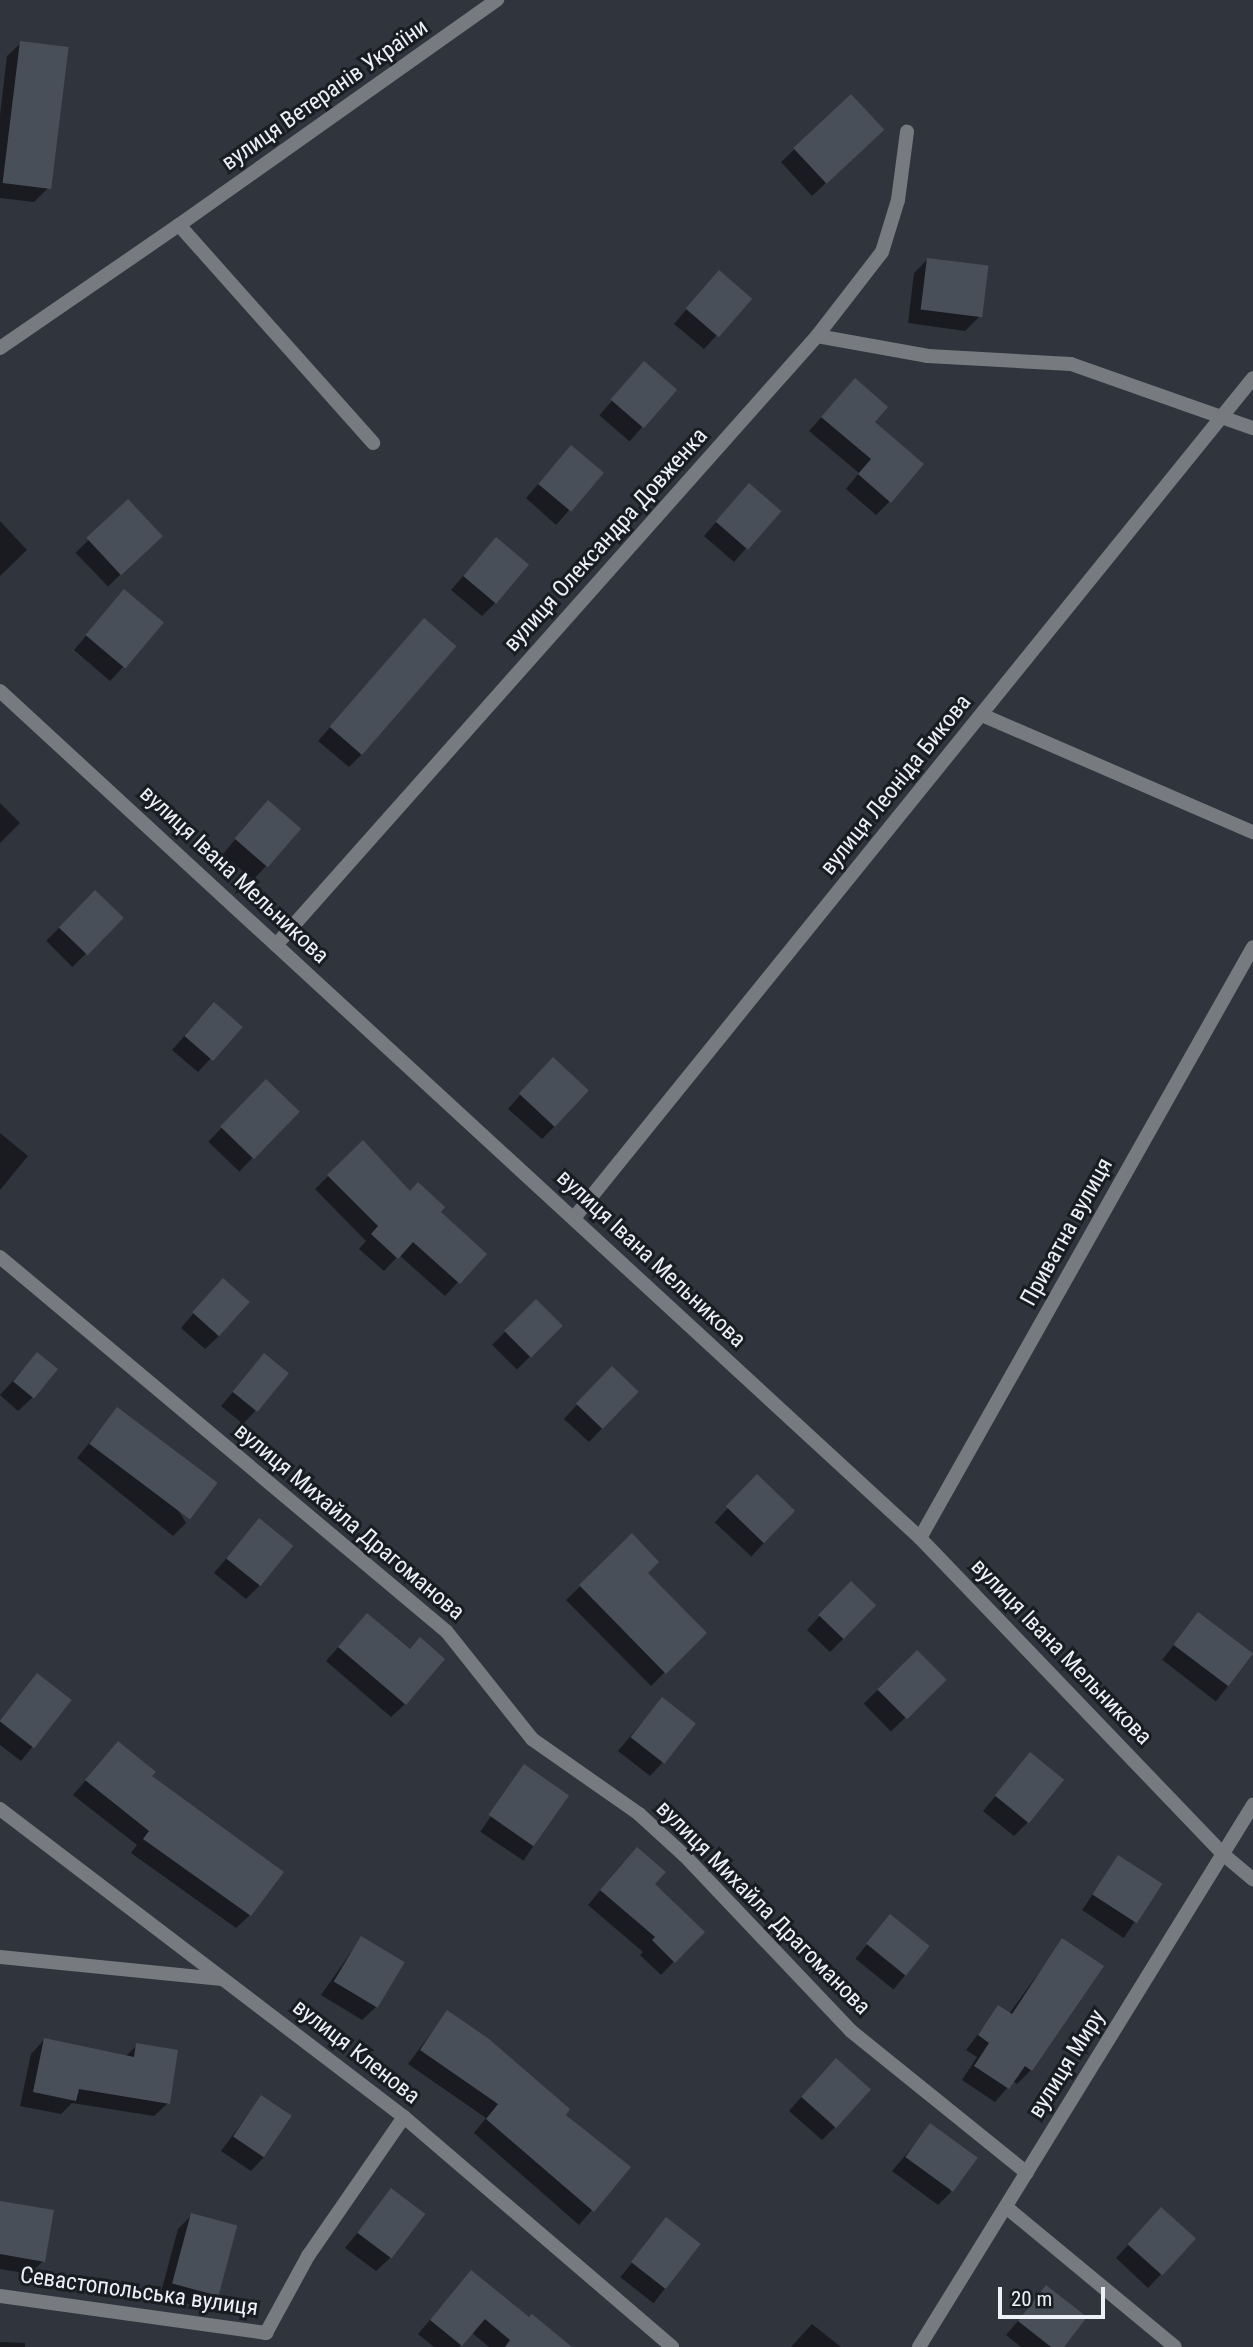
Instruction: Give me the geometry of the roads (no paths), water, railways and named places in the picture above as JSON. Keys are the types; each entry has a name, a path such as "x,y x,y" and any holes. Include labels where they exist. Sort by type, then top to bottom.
{"street":[{"name":"вулиця Ветеранів України","path":"0,348 497,0"},
{"name":"вулиця Олександра Довженка","path":"276,945 817,336 882,252 898,200 907,132"},
{"path":"179,225 373,443"},
{"path":"817,336 929,356 1070,364 1253,428"},
{"name":"вулиця Леоніда Бикова","path":"574,1219 1253,378"},
{"name":"вулиця Івана Мельникова","path":"0,691 920,1538 1224,1855 1253,1879"},
{"path":"982,715 1253,832"},
{"name":"Приватна вулиця","path":"920,1538 1253,947"},
{"name":"вулиця Михайла Драгоманова","path":"0,1257 447,1632 532,1739 639,1814 685,1856 851,2031 1027,2173"},
{"name":"вулиця Миру","path":"919,2347 1253,1804"},
{"name":"вулиця Кленова","path":"0,1809 404,2117 673,2347"},
{"path":"0,1957 223,1979"},
{"name":"Севастопольська вулиця","path":"0,2296 266,2333 308,2256 404,2117"},
{"path":"1006,2207 1175,2347"}]}
